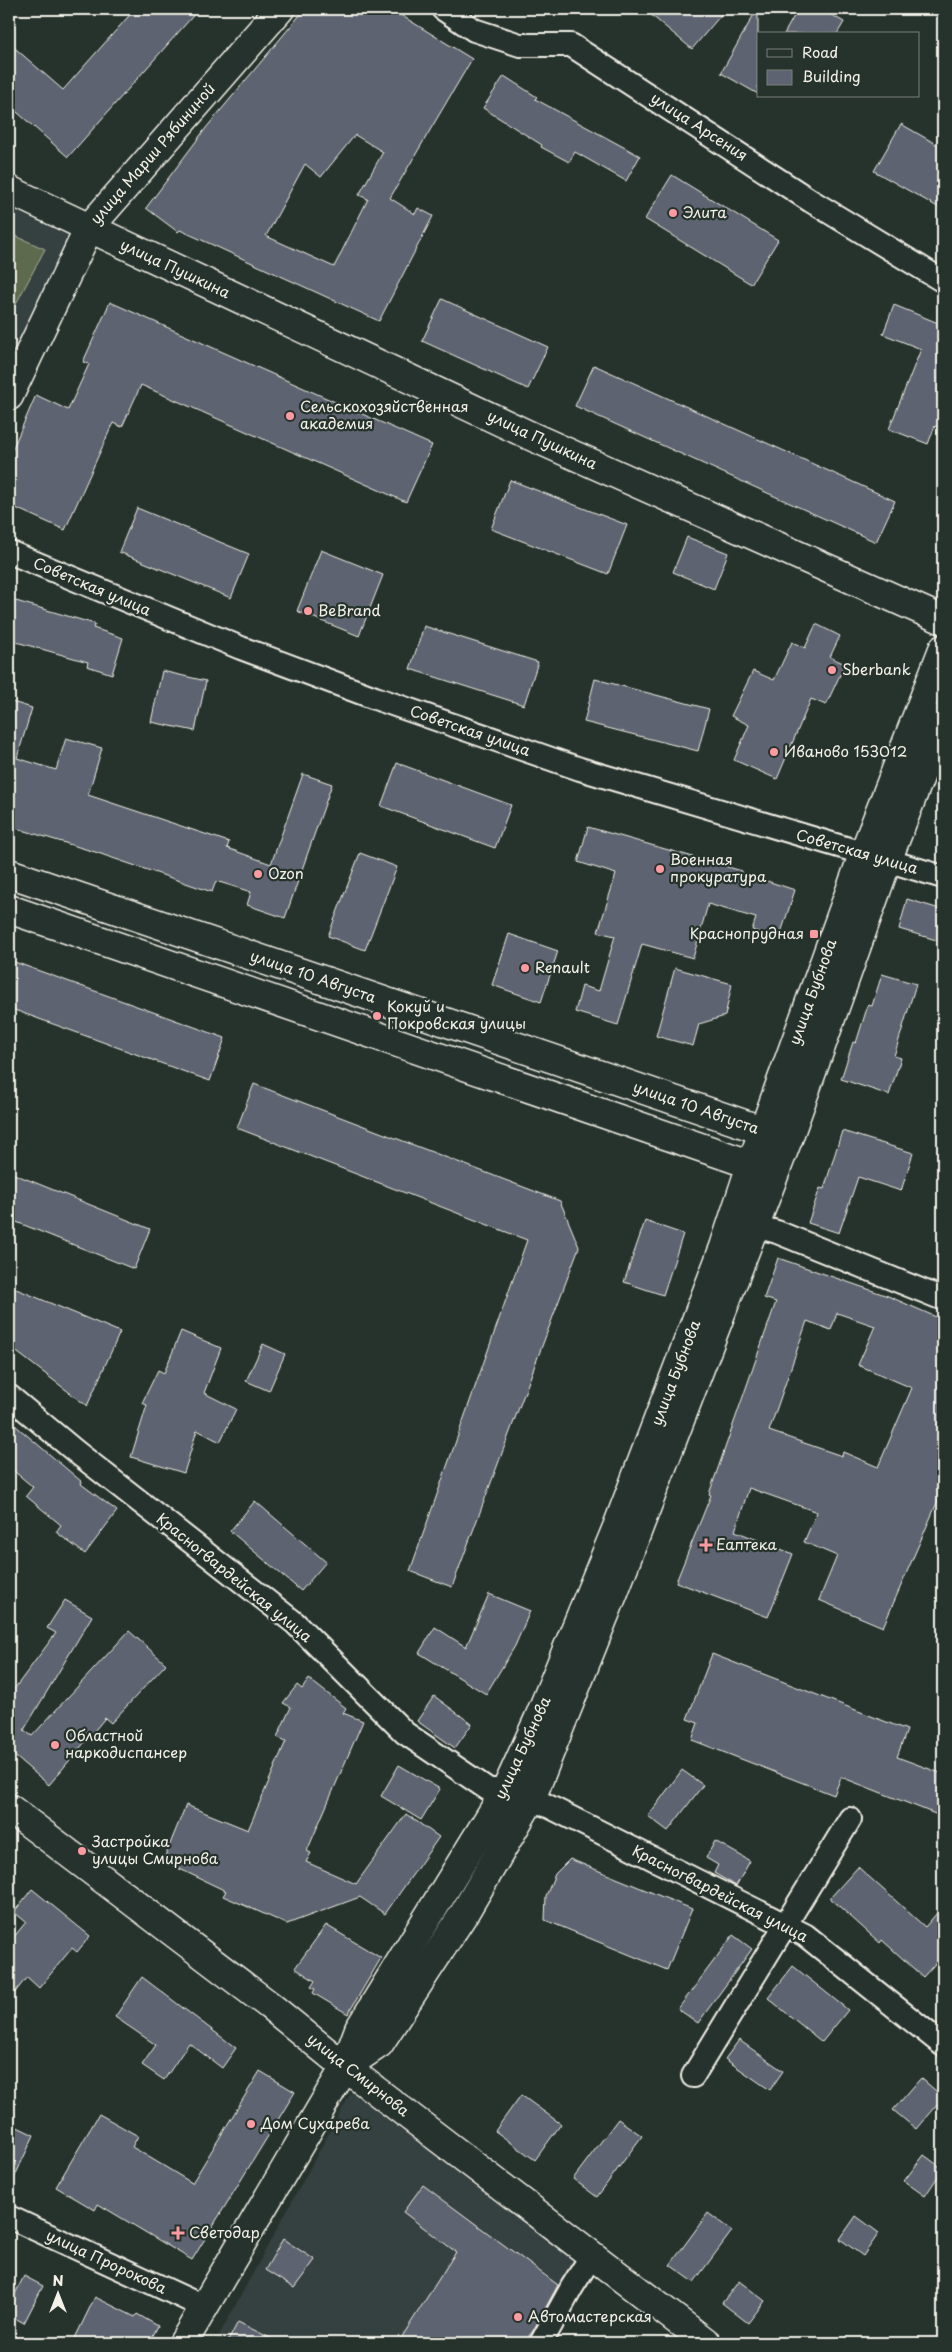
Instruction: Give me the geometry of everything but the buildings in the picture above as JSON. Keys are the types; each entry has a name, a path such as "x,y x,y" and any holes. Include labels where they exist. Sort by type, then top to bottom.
{"main road":[{"name":"улица Марии Рябининой","path":"9,396 88,228 280,9"},
{"name":"улица Пушкина","path":"9,190 533,437 943,620"},
{"name":"улица Бубнова","path":"183,2343 345,2067 359,2030 506,1790 538,1720 617,1527 724,1247 763,1169 875,858 943,649"},
{"name":"улица Бубнова","path":"875,858 943,718"},
{"name":"улица 10 Августа","path":"9,873 775,1135"},
{"path":"9,909 763,1169"},
{"path":"271,998 286,968"},
{"name":"улица Бубнова","path":"345,2067 380,2044 465,1912 531,1799 607,1611 755,1226 763,1169"},
{"name":"улица Смирнова","path":"9,1808 270,2005 345,2067 707,2343"}],"street":[{"name":"улица Арсения","path":"443,9 474,30 520,45 571,45 812,201 943,281"},
{"name":"Советская улица","path":"9,552 241,648 375,698 580,769 943,877"},
{"path":"755,1226 777,1232 943,1299"},
{"name":"Красногвардейская улица","path":"9,1396 295,1623 406,1733 489,1790 506,1790 531,1799 805,1935 943,2045"},
{"path":"693,2076 850,1819"},
{"name":"улица Пророкова","path":"9,2217 204,2307"},
{"path":"542,2343 572,2286 592,2255"}],"shaded area":[{"path":"9,208 54,227 80,231 9,373"},
{"path":"352,2091 594,2270 541,2343 215,2343"}],"green space":[{"path":"9,233 45,249 9,317"}],"place":[{"name":"Элита","path":"673,213"},
{"name":"Сельскохозяйственная академия","path":"290,416"},
{"name":"BeBrand","path":"308,611"},
{"name":"Sberbank","path":"832,670"},
{"name":"Иваново 153012","path":"774,752"},
{"name":"Военная прокуратура","path":"660,869"},
{"name":"Ozon","path":"258,874"},
{"name":"Краснопрудная","path":"814,934"},
{"name":"Renault","path":"525,968"},
{"name":"Кокуй и Покровская улицы","path":"377,1016"},
{"name":"Еаптека","path":"706,1545"},
{"name":"Областной наркодиспансер","path":"55,1745"},
{"name":"Застройка улицы Смирнова","path":"82,1851"},
{"name":"Дом Сухарева","path":"251,2124"},
{"name":"Светодар","path":"178,2233"},
{"name":"Автомастерская","path":"518,2317"}]}
